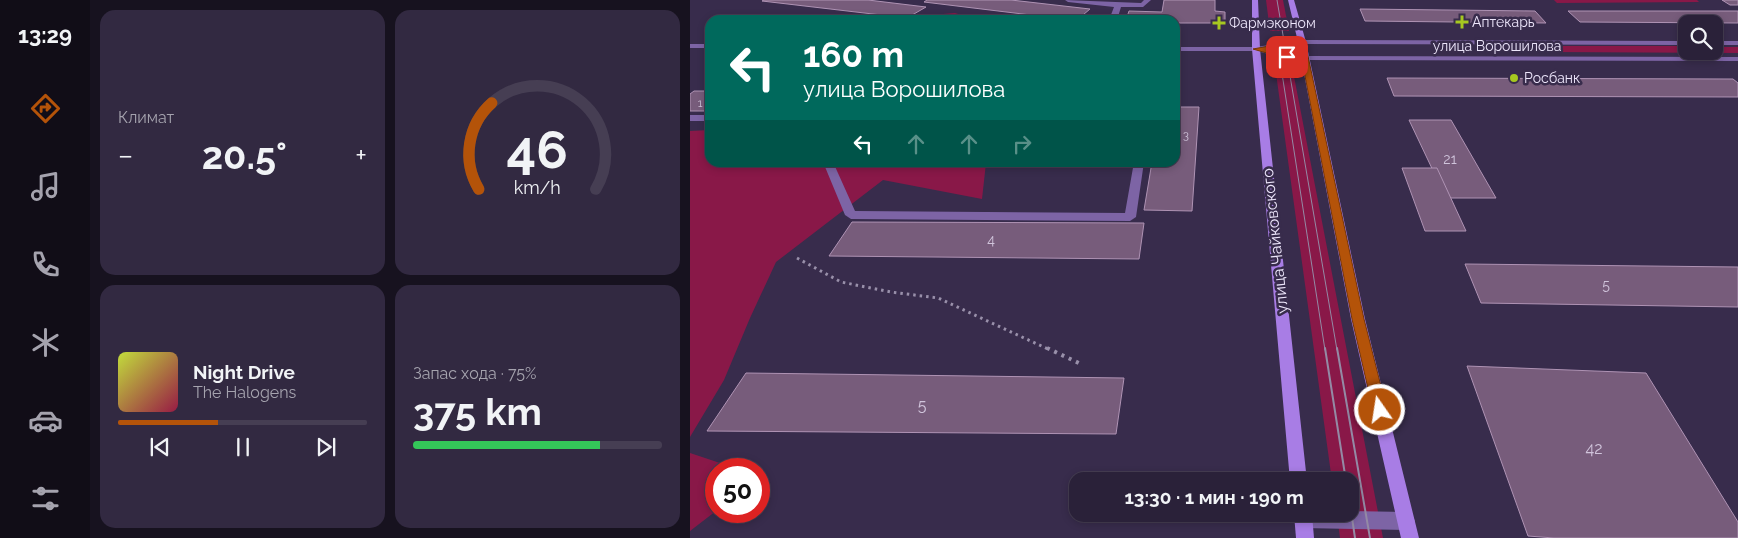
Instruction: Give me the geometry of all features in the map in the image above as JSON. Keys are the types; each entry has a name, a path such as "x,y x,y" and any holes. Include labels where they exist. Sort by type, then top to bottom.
{"main road":[{"name":"улица Чайковского","path":"1254,0 1256,49 1298,472"},
{"path":"1291,0 1302,42 1358,319 1408,529"},
{"path":"1304,522 1305,538"}],"street":[{"path":"1068,0 1118,5 1143,5 1148,0"},
{"path":"1115,15 1118,5"},
{"name":"улица Ворошилова","path":"1180,49 1256,49 1302,42 1678,43"},
{"path":"1723,43 1738,43"},
{"path":"690,46 705,46"},
{"name":"улица Ворошилова","path":"1256,49 1287,57 1304,58 1738,59"},
{"path":"690,118 705,118"},
{"path":"830,167 851,215 1130,217 1138,167"},
{"path":"1351,522 1408,529"}],"path":[{"path":"797,258 840,282 891,292 938,298 1083,365"}],"shaded area":[{"path":"1266,0 1283,0 1289,31 1270,31"},
{"path":"1554,0 1697,0 1699,2 1557,3"},
{"path":"955,13 961,15 931,15"},
{"path":"1556,46 1678,46 1678,53 1549,52"},
{"path":"1723,47 1738,47 1738,53 1723,53"},
{"path":"1275,66 1292,66 1383,538 1340,538 1338,522 1359,522 1359,472 1331,472"},
{"path":"705,130 705,167 986,167 982,199 883,180 776,262 724,380 690,437 690,131"},
{"path":"690,453 705,458 705,519 690,531"}],"building":[{"path":"868,0 926,7 912,15 881,15 762,1"},
{"path":"927,0 1011,0 1090,9 1083,15 1031,15 924,2"},
{"path":"1164,0 1215,0 1215,11 1225,12 1225,23 1180,23 1180,15 1128,15 1129,11 1162,12"},
{"path":"1722,0 1738,0 1738,5 1730,5"},
{"path":"1360,9 1535,11 1546,23 1365,21"},
{"path":"1568,11 1738,11 1738,23 1723,23 1723,15 1678,15 1678,23 1580,22"},
{"path":"1387,78 1733,79 1738,83 1738,97 1394,96"},
{"path":"694,91 705,91 705,111 690,111 690,94"},
{"path":"1180,107 1199,107 1192,211 1144,210 1151,167 1180,167"},
{"path":"1409,120 1451,120 1496,198 1446,198"},
{"path":"1402,168 1437,168 1466,231 1425,231"},
{"path":"852,222 1144,223 1139,259 829,256"},
{"path":"1465,264 1738,267 1738,307 1481,303"},
{"path":"1467,366 1646,373 1738,522 1738,538 1554,538 1528,536"},
{"path":"746,373 1124,378 1116,434 707,431"}],"tram line":[{"path":"1277,0 1337,350"},
{"path":"1281,67 1325,350"},
{"path":"1325,348 1345,472"},
{"path":"1337,348 1370,538"},
{"path":"1353,522 1355,538"}],"place":[{"name":"Аптекарь","path":"1462,22"},
{"name":"Фармэконом","path":"1219,23"},
{"name":"Росбанк","path":"1514,78"}],"route":[{"path":"1287,57 1256,49 1302,42 1358,319 1380,410"}]}
